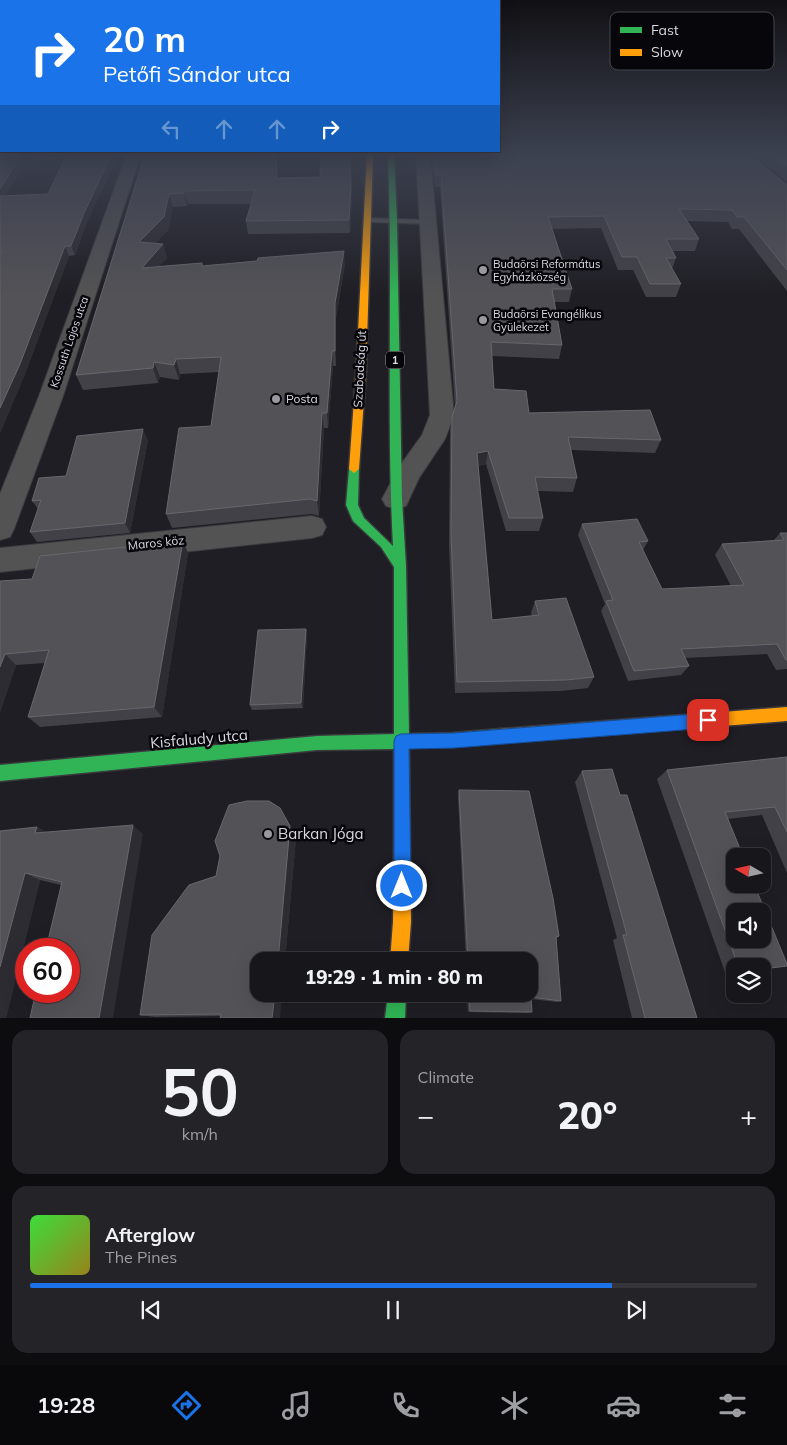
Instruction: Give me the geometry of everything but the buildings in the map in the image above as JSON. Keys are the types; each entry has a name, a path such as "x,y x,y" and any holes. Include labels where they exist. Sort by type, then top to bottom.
{"street":[{"name":"Kossuth Lajos utca","path":"0,529 51,396 118,202"},
{"name":"Szabadság út","path":"369,202 352,505 359,521 384,544 400,566"},
{"name":"1","path":"393,202 396,499 400,566 402,922 400,952"},
{"path":"396,499 407,476 430,444 440,426 442,415 426,202"},
{"name":"Maros köz","path":"0,560 312,527"},
{"name":"Kisfaludy utca","path":"0,773 318,743 454,740 787,714"},
{"path":"395,1018 396,1002"}],"lane":[{"path":"368,220 427,222"}],"traffic: fast":[{"path":"393,202 396,499 400,566 402,850"},
{"path":"354,469 352,505 359,521 385,544 400,566"},
{"path":"0,773 317,743 453,740 500,736"},
{"path":"395,1018 396,1002"}],"traffic: slow":[{"path":"354,469 361,372 368,202"},
{"path":"500,736 787,714"},
{"path":"400,952 402,922 402,850"}],"place":[{"name":"Budaörsi Református Egyházközség","path":"483,270"},
{"name":"Budaörsi Evangélikus Gyülekezet","path":"483,320"},
{"name":"Posta","path":"276,399"},
{"name":"Barkan Jóga","path":"268,834"}],"route":[{"path":"402,886 401,741 454,740 708,720"}]}
